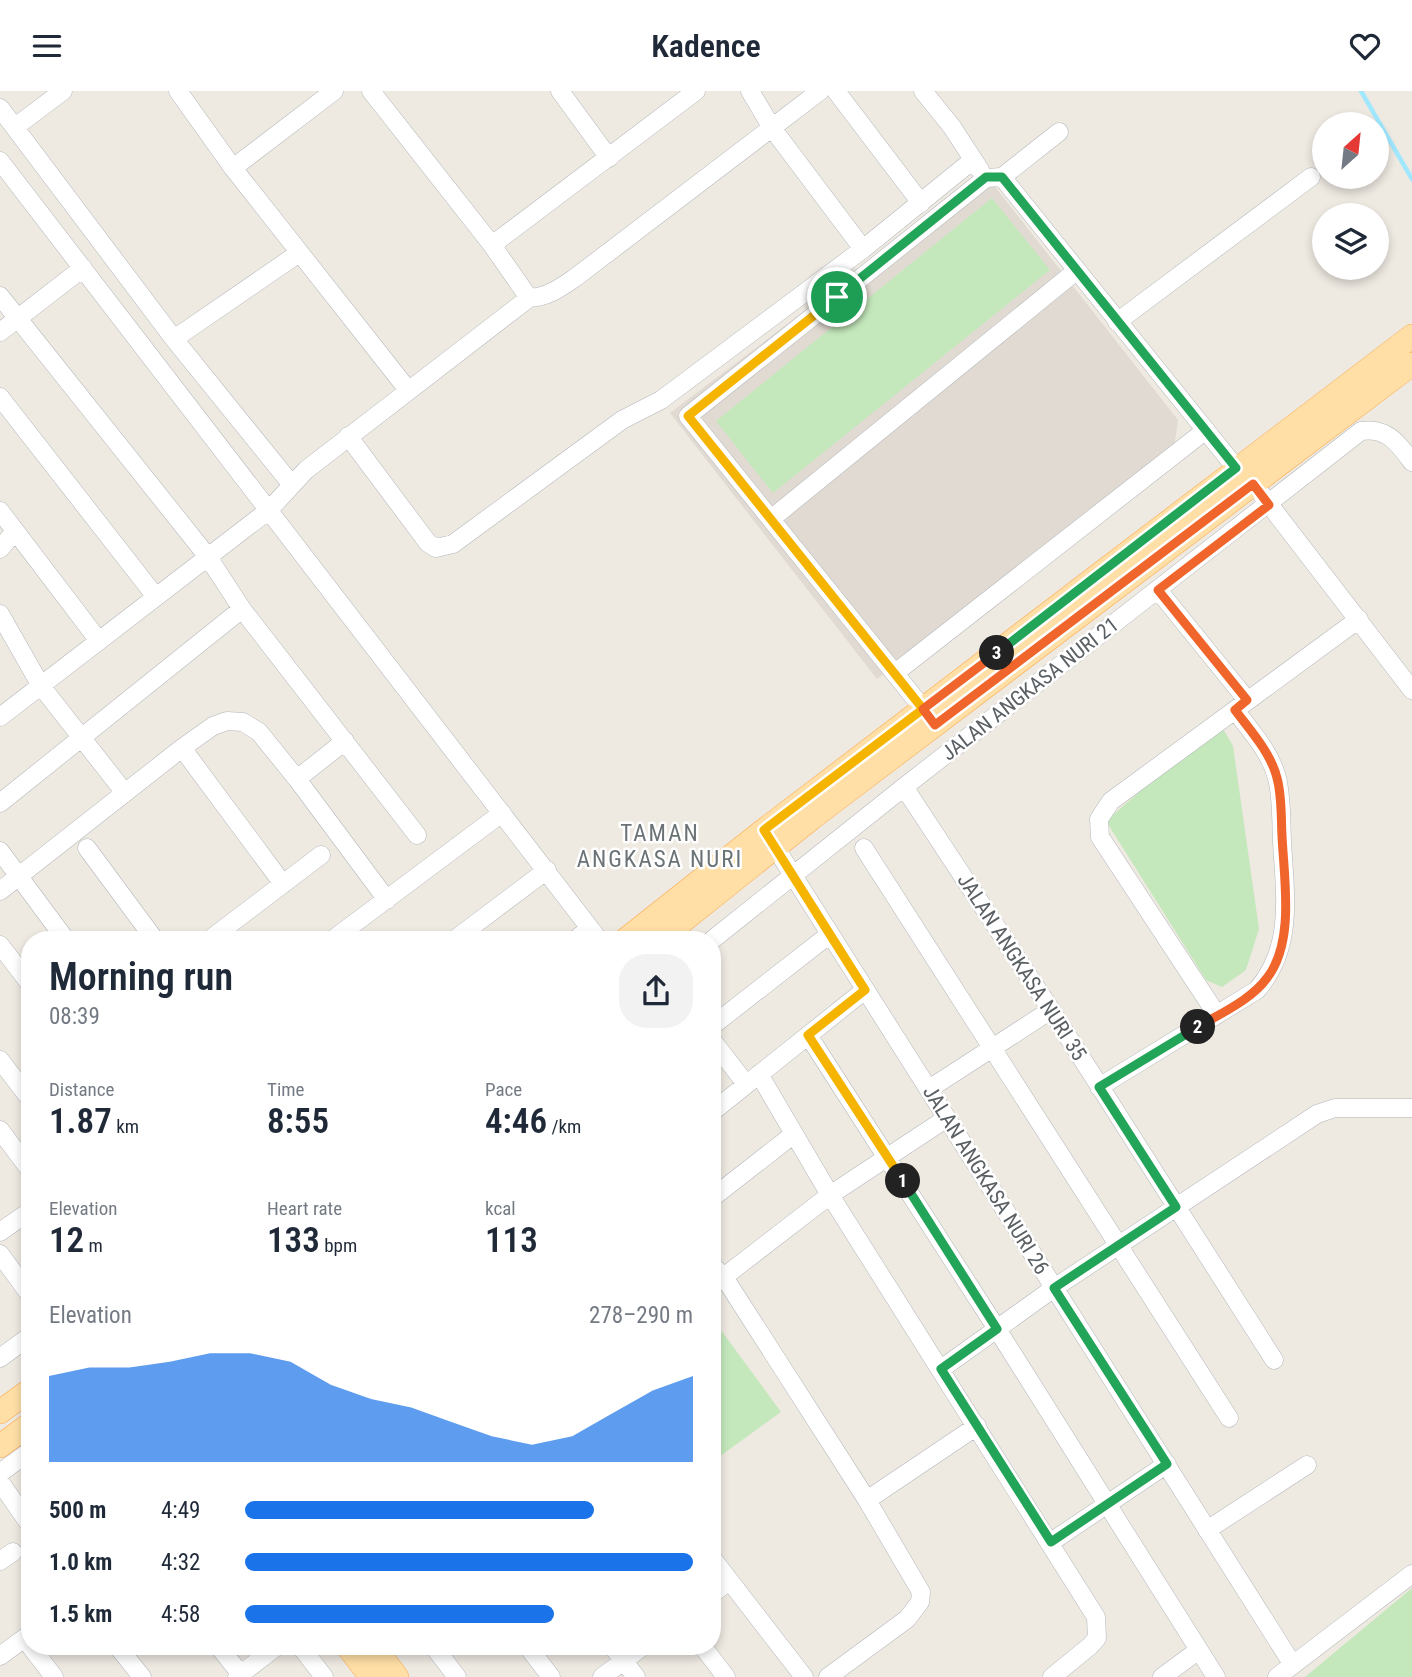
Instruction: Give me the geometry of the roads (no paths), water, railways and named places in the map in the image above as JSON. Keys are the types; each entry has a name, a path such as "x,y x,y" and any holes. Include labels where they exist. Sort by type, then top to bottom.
{"main road":[{"path":"638,931 770,839 1245,476 1412,336"},
{"path":"1245,476 1412,364"},
{"path":"669,931 770,839"},
{"path":"0,1412 21,1397"},
{"path":"0,1446 21,1431"},
{"path":"354,1655 371,1677"},
{"path":"380,1655 397,1677"}],"street":[{"path":"15,127 63,91"},
{"path":"178,91 299,253 408,390"},
{"path":"233,167 334,91"},
{"path":"371,91 492,245 529,298"},
{"path":"559,91 609,158"},
{"path":"492,245 696,91"},
{"path":"750,91 772,128 863,249"},
{"path":"0,717 269,510 306,470 408,390 529,298 555,292 820,91"},
{"path":"836,91 920,203"},
{"path":"923,91 971,153 972,160 994,177 1076,271 1269,505 1412,690"},
{"path":"0,108 174,339 292,485"},
{"path":"929,717 688,416 994,177 1059,132"},
{"path":"348,436 422,537 436,548 444,548 622,420 661,400 863,249 972,160"},
{"path":"0,161 593,931"},
{"path":"1117,322 1311,177"},
{"path":"174,339 299,253"},
{"path":"0,332 83,268"},
{"path":"771,519 1076,271"},
{"path":"0,296 208,557 242,609 417,835"},
{"path":"0,397 156,597"},
{"name":"JALAN ANGKASA NURI 21","path":"721,933 1361,431 1372,429 1392,437 1412,461"},
{"path":"895,673 1206,430"},
{"path":"0,511 99,641"},
{"path":"0,549 15,531"},
{"path":"1099,1087 1257,990 1269,976 1278,955 1286,914 1277,776 1241,705 1158,590"},
{"path":"0,803 242,609"},
{"path":"0,614 5,638 125,793"},
{"path":"1217,1015 1100,837 1099,819 1111,801 1359,619"},
{"path":"0,891 182,748 213,726 227,721 243,722 259,732 387,900"},
{"path":"297,779 345,741"},
{"path":"182,748 283,884"},
{"name":"JALAN ANGKASA NURI 35","path":"904,787 1051,1010 1274,1360"},
{"path":"344,931 502,813"},
{"name":"JALAN ANGKASA NURI 26","path":"770,839 1293,1665"},
{"path":"87,848 148,931"},
{"path":"864,848 1229,1418"},
{"path":"0,851 59,931"},
{"path":"221,931 321,855"},
{"path":"466,931 547,870"},
{"path":"721,1018 830,934"},
{"path":"0,945 21,972"},
{"path":"721,1105 865,990"},
{"path":"929,1089 1051,1010"},
{"path":"808,1035 1216,1677"},
{"path":"721,1049 753,1079 794,1134 1096,1617 1097,1638 1052,1677"},
{"path":"0,1060 21,1087"},
{"path":"941,1369 1054,1288 1317,1114 1335,1108 1412,1108"},
{"path":"721,1272 830,1195 947,1118"},
{"path":"0,1130 21,1158"},
{"path":"721,1191 794,1134"},
{"path":"0,1232 21,1217"},
{"path":"1,1257 21,1283"},
{"path":"721,1283 867,1500 917,1581 921,1592 920,1602 907,1619 828,1677"},
{"path":"0,1358 21,1343"},
{"path":"867,1500 976,1426"},
{"path":"0,1473 21,1458"},
{"path":"1051,1542 1167,1464"},
{"path":"1207,1530 1307,1465"},
{"path":"0,1482 21,1512"},
{"path":"721,1571 804,1677"},
{"path":"1277,1677 1412,1574"},
{"path":"721,1587 729,1581"},
{"path":"0,1655 21,1645"},
{"path":"1162,1677 1199,1650"},
{"path":"39,1655 54,1677"},
{"path":"124,1655 142,1677"},
{"path":"225,1655 240,1676 266,1655"},
{"path":"307,1655 324,1677"},
{"path":"440,1655 457,1677"},
{"path":"534,1655 551,1677"},
{"path":"602,1677 617,1655"},
{"path":"619,1655 636,1677"},
{"path":"709,1655 726,1677"}],"waterway":[{"path":"1361,91 1412,179"}],"district":[{"name":"TAMAN ANGKASA NURI","path":"660,846"}]}
